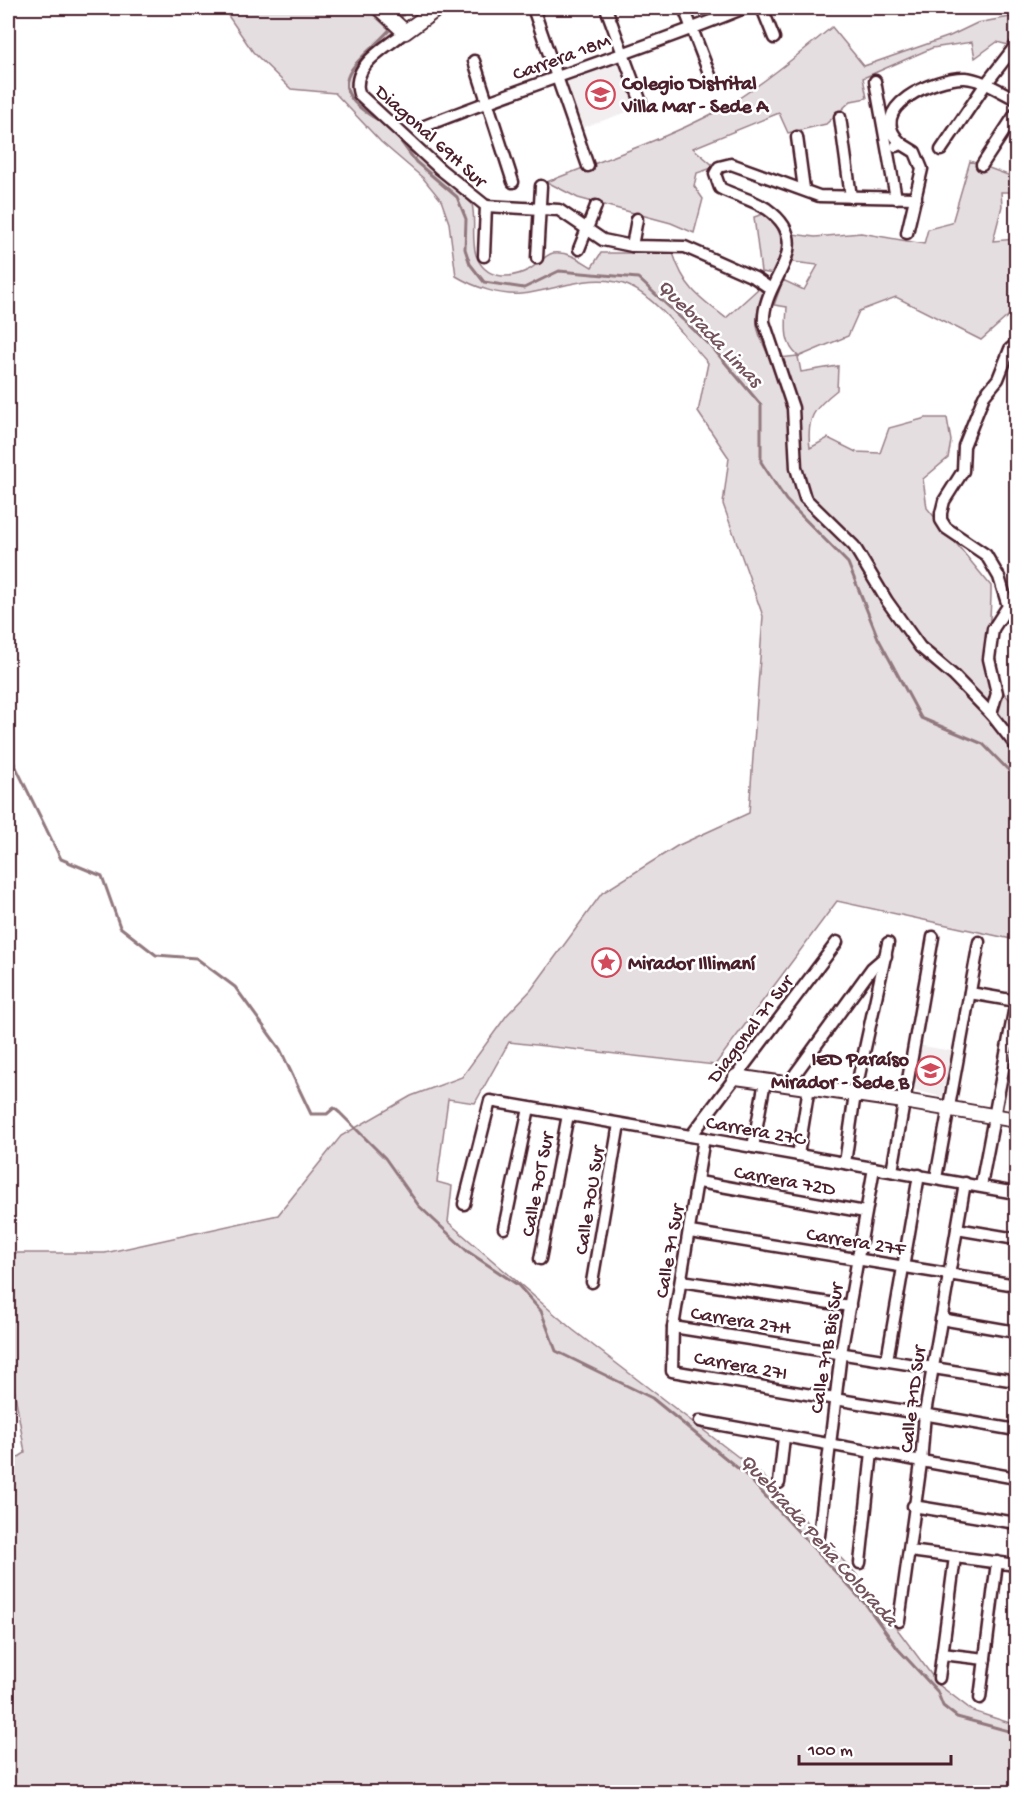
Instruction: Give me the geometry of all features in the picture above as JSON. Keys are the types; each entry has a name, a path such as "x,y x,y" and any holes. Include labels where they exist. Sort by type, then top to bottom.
{"street":[{"path":"393,21 438,8"},
{"path":"533,8 588,165"},
{"path":"606,8 642,105"},
{"path":"684,8 711,78"},
{"name":"Carrera 18M","path":"425,126 487,101 692,29 744,8"},
{"path":"762,8 774,39"},
{"name":"Diagonal 69H Sur","path":"393,21 360,73 358,89 364,100 486,206"},
{"path":"941,150 985,85 1017,45"},
{"path":"474,61 513,182"},
{"path":"907,233 921,175 921,162 915,152 902,144 894,135 891,124 895,109 906,96 926,87 960,78 976,80 1017,99"},
{"path":"875,81 896,198"},
{"path":"982,165 1017,113"},
{"path":"840,117 851,197"},
{"path":"797,137 804,189"},
{"path":"887,150 902,144"},
{"path":"916,198 819,196 734,164 724,164 715,174 720,188 760,205 778,219 787,236 788,257 771,289 764,312 764,322 793,408 798,482 805,498 814,510 854,546 887,601 920,647 954,676 991,714 1017,746"},
{"path":"537,258 541,186"},
{"path":"484,256 486,206 559,210 603,240 632,246 685,247 755,278 771,289"},
{"path":"579,249 596,206"},
{"path":"632,246 637,219"},
{"path":"991,714 997,693 989,659 993,629 1008,606 999,577 986,555 946,528 941,520 941,513 944,501 963,471 964,446 984,396 998,379 1013,346"},
{"path":"892,1171 933,937"},
{"name":"Diagonal 71 Sur","path":"691,1136 837,942"},
{"path":"936,1178 979,942"},
{"path":"845,1163 855,1094 888,943"},
{"path":"788,1084 872,968 886,956"},
{"path":"970,993 1017,1001 981,1186"},
{"path":"736,1077 1017,1120"},
{"path":"753,1147 765,1081"},
{"path":"798,1155 809,1087"},
{"name":"Carrera 27C","path":"464,1204 490,1101 1017,1193"},
{"path":"504,1228 529,1108"},
{"name":"Calle 70T Sur","path":"540,1259 568,1115"},
{"name":"Calle 70U Sur","path":"592,1282 619,1124"},
{"name":"Calle 71 Sur","path":"672,1371 673,1327 699,1182 704,1138"},
{"name":"Calle 71B Bis Sur","path":"819,1536 834,1398 874,1168"},
{"path":"887,1360 919,1175"},
{"name":"Carrera 72D","path":"699,1182 865,1212"},
{"name":"Calle 71D Sur","path":"899,1621 910,1551 913,1506 921,1463 925,1413 965,1183"},
{"path":"957,1229 1017,1239"},
{"name":"Carrera 27F","path":"690,1232 858,1257 1017,1285"},
{"path":"681,1281 850,1306"},
{"path":"941,1319 1017,1332"},
{"name":"Carrera 27H","path":"673,1327 1017,1382"},
{"name":"Carrera 27I","path":"672,1371 1017,1430"},
{"path":"700,1421 921,1463 1017,1478"},
{"path":"779,1484 784,1437"},
{"path":"860,1563 872,1452"},
{"path":"913,1506 1017,1523"},
{"path":"910,1551 1017,1565"},
{"path":"939,1678 955,1557"},
{"path":"980,1698 997,1562"},
{"path":"942,1654 985,1659"}],"shaded area":[{"path":"116,8 366,8 394,34 371,51 359,64 353,80 354,90 472,204 476,255 485,269 499,276 514,275 530,269 553,253 569,255 592,267 601,253 673,253 687,283 707,304 726,318 759,288 763,293 757,313 757,327 770,359 798,356 788,340 787,307 774,305 783,280 804,290 818,265 793,262 793,234 815,237 861,233 924,244 928,229 952,223 970,161 1016,178 1016,192 1001,192 1002,206 993,241 1016,239 1016,309 981,340 896,297 859,311 848,336 798,357 801,372 838,366 837,390 813,414 809,429 810,448 828,438 856,452 880,453 889,428 926,418 947,418 951,441 948,458 923,479 927,508 991,586 989,634 992,666 996,680 1004,693 1016,705 1016,940 837,901 715,1065 509,1042 475,1103 448,1099 437,1182 452,1186 448,1222 573,1330 763,1476 856,1574 939,1685 973,1711 1016,1725 1016,1792 8,1792 8,1464 25,1453 8,1353 8,1253 105,1253 278,1215 341,1136 411,1096 462,1077 507,1015 531,990 602,893 677,846 749,813 763,616 723,504 729,458 698,412 708,363 651,300 629,286 602,280 522,294 505,294 463,280 456,276 449,223 441,200 423,178 381,142 335,93 291,89 253,52 227,14 132,11"},
{"path":"1016,12 1016,47 997,42 975,58 972,42 932,48 863,78 867,98 851,101 826,124 788,133 779,113 693,148 715,167 697,173 694,186 703,199 694,233 671,223 578,198 547,182 666,135 712,114 759,85 832,27 864,66 950,36 977,23 1010,17"},
{"name":"Colegio Distrital Villa Mar - Sede A","path":"620,60 638,108 582,128 565,80"},
{"path":"766,213 777,228 781,242 780,257 774,274 761,272 754,217"},
{"name":"IED Paraíso Mirador - Sede B","path":"917,1045 952,1051 942,1097 910,1089"}],"waterway":[{"name":"Quebrada Limas","path":"398,21 408,8"},
{"name":"Quebrada Limas","path":"382,122 361,108 350,96 346,84 358,62 393,26"},
{"name":"Quebrada Limas","path":"394,132 416,162 457,197 466,219 465,249 470,264 484,282 524,288 559,271 638,278 711,346 761,405 761,462 786,500 848,563 878,638 921,718 983,744 1016,778"},
{"name":"Quebrada Peña Colorada","path":"8,751 61,859 102,876 120,927 156,955 196,958 235,987 280,1049 311,1114 327,1114 334,1108 385,1158 419,1206 467,1251 518,1285 541,1311 556,1351 652,1398 745,1474 867,1606 898,1649 937,1691 943,1706 957,1717 1016,1733"}],"place":[{"name":"Colegio Distrital Villa Mar - Sede A","path":"601,94"},
{"name":"Mirador Illimaní","path":"607,962"},
{"name":"IED Paraíso Mirador - Sede B","path":"930,1070"}]}
